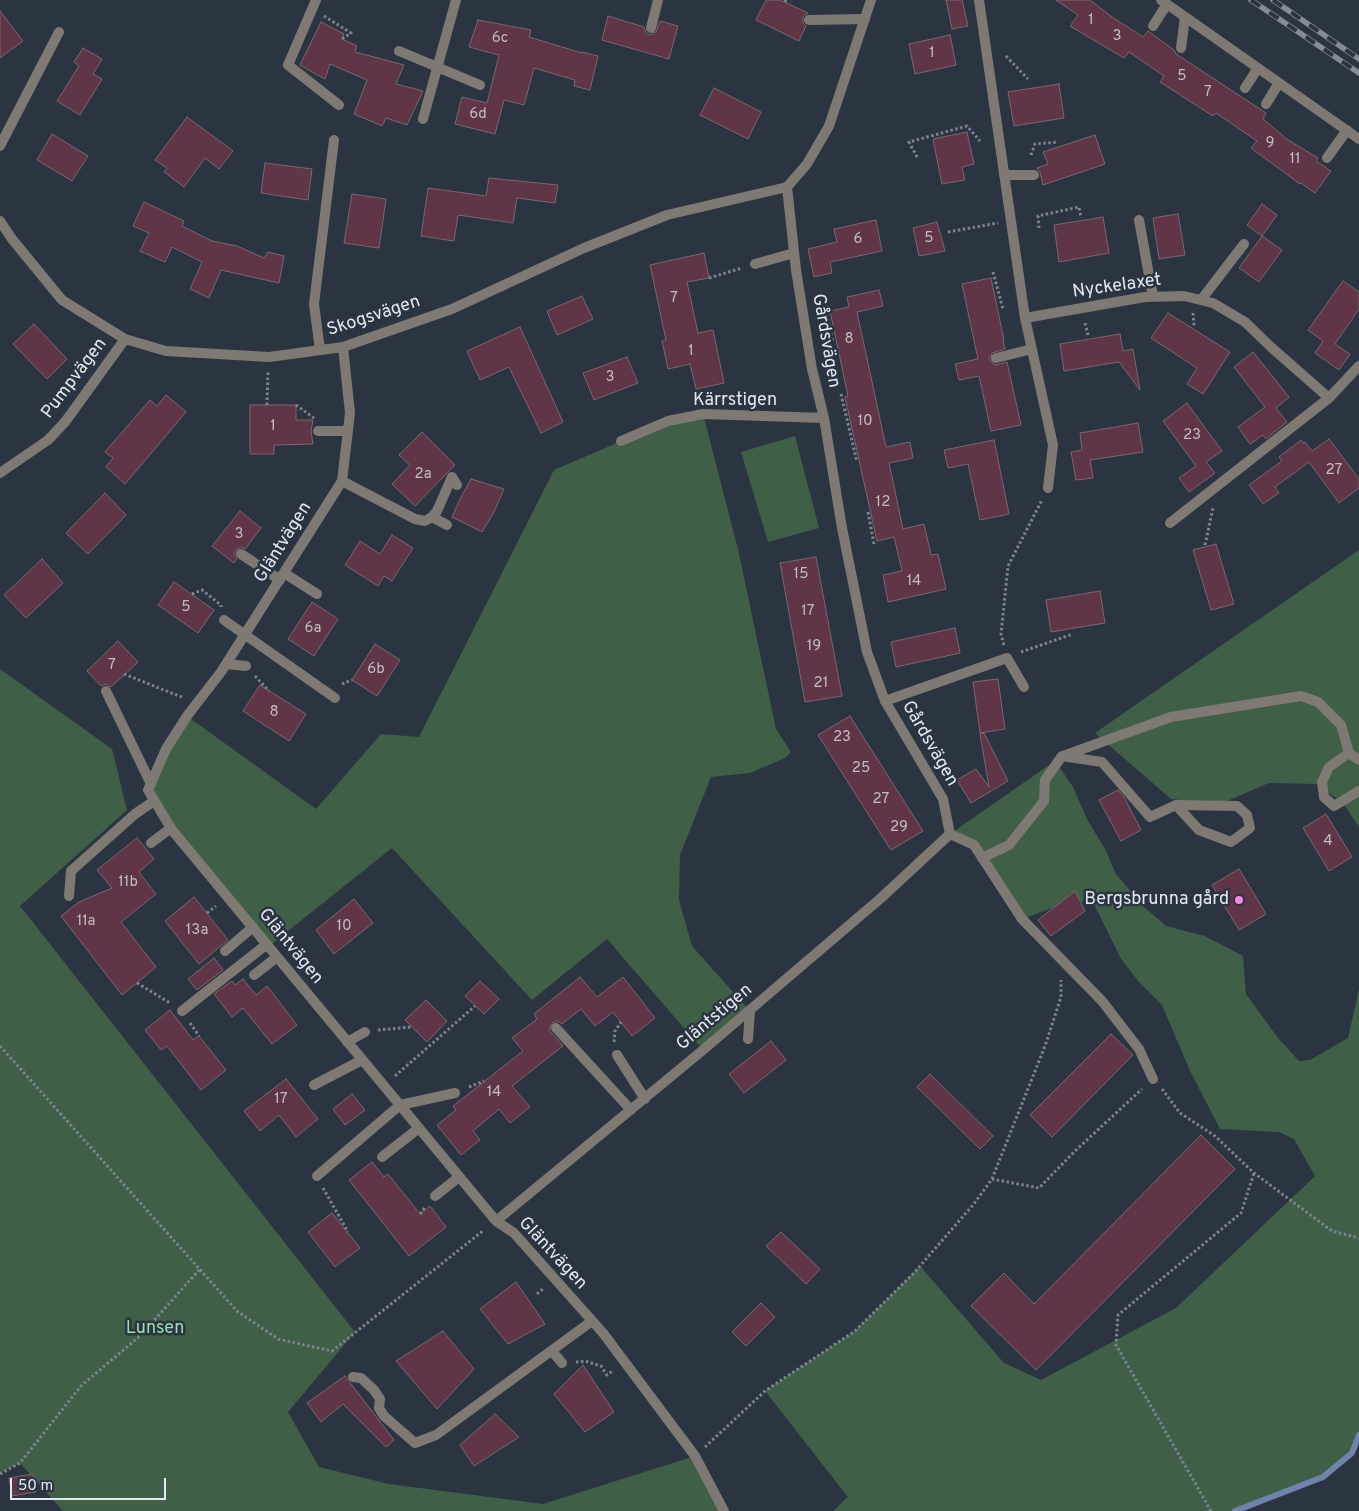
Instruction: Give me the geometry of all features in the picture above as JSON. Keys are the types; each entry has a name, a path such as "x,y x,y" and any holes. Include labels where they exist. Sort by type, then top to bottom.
{"street":[{"path":"423,119 456,0"},
{"path":"651,28 658,0"},
{"path":"787,187 807,164 829,126 871,0"},
{"path":"979,0 1025,318 1053,445 1048,488"},
{"path":"1153,26 1164,2 1359,139"},
{"path":"314,5 288,65 340,105"},
{"path":"1181,48 1185,17"},
{"path":"809,20 865,19"},
{"path":"0,146 59,32"},
{"path":"399,51 480,85"},
{"path":"1245,88 1258,68"},
{"path":"1266,104 1279,83"},
{"path":"1327,158 1347,130"},
{"path":"320,350 314,304 334,140"},
{"path":"1004,175 1034,175"},
{"name":"Gårdsvägen","path":"787,187 794,253 812,369 824,418 842,528 868,652 885,701 943,799 950,834"},
{"name":"Skogsvägen","path":"0,221 12,239 62,300 125,339 166,351 269,358 343,347 452,308 584,248 667,215 787,187"},
{"path":"1139,220 1153,297"},
{"path":"1201,300 1244,244"},
{"path":"755,264 794,253"},
{"name":"Nyckelaxet","path":"1025,318 1153,297 1184,296 1214,303 1245,322 1329,398"},
{"name":"Pumpvägen","path":"0,473 48,440 60,428 125,339"},
{"name":"Gläntvägen","path":"343,347 350,414 342,481 246,634 166,749 148,790 171,828 418,1128 496,1221 514,1233 592,1321 695,1456 724,1511"},
{"path":"996,358 1032,349"},
{"path":"1170,523 1329,398 1359,366"},
{"name":"Kärrstigen","path":"621,441 668,420 703,414 824,418"},
{"path":"318,431 348,431"},
{"path":"432,518 452,477 458,485"},
{"path":"342,481 415,519 425,520 432,518 447,525"},
{"path":"386,504 395,497"},
{"path":"241,554 317,594"},
{"path":"224,620 335,698"},
{"path":"1006,658 1024,687"},
{"name":"Gårdsvägen","path":"885,701 1006,658"},
{"path":"226,664 246,666"},
{"path":"106,691 151,784"},
{"path":"982,858 1009,845 1044,801 1045,780 1062,756 1171,717 1301,696 1318,702 1341,725 1349,752 1359,760"},
{"path":"1349,752 1329,767 1322,782 1324,797 1334,806 1359,791"},
{"path":"1062,756 1102,762 1150,817 1176,805 1237,806 1248,815 1250,828 1231,842 1199,830 1176,805"},
{"path":"69,896 71,871 135,814 154,801"},
{"path":"151,843 171,828"},
{"path":"950,834 974,845 1022,919 1102,1001 1139,1049 1153,1079"},
{"name":"Gläntstigen","path":"496,1221 750,1011 881,898 950,834"},
{"path":"225,951 253,927"},
{"path":"182,1010 267,944"},
{"path":"254,976 278,957"},
{"path":"748,1039 750,1011"},
{"path":"556,1028 631,1110"},
{"path":"348,1042 365,1032"},
{"path":"617,1055 645,1098"},
{"path":"314,1084 362,1060"},
{"path":"317,1176 400,1105 456,1093"},
{"path":"382,1158 418,1128"},
{"path":"435,1196 459,1176"},
{"path":"353,1377 361,1378 374,1390 380,1400 379,1408 384,1416 414,1443 436,1435 592,1321"},
{"path":"552,1351 562,1363"}],"path":[{"path":"314,5 351,33 342,40"},
{"path":"1006,56 1028,79"},
{"path":"916,157 909,142 966,126 980,141"},
{"path":"1031,156 1035,144 1058,142"},
{"path":"1039,228 1038,216 1079,207 1081,218"},
{"path":"948,232 1011,221"},
{"path":"709,278 755,264"},
{"path":"993,272 1003,309"},
{"path":"825,304 833,343"},
{"path":"267,405 269,358"},
{"path":"842,394 857,462"},
{"path":"1205,545 1218,486"},
{"path":"1048,488 1008,566 1001,634 1006,658 1072,634"},
{"path":"868,512 874,544"},
{"path":"192,594 202,590 220,605 224,620"},
{"path":"124,674 196,704"},
{"path":"695,1456 765,1391 855,1332 913,1274 973,1205 992,1179 1045,1046 1061,997 1062,960"},
{"path":"136,983 182,1010"},
{"path":"384,1086 476,1006"},
{"path":"365,1032 412,1027"},
{"path":"0,1046 237,1311 278,1339 332,1351 496,1221"},
{"path":"992,1179 1040,1188 1075,1151 1153,1079 1180,1113 1216,1136 1254,1172 1332,1230 1359,1238"},
{"path":"1211,1511 1116,1345 1118,1315 1240,1213 1254,1172"},
{"path":"317,1176 348,1232"},
{"path":"0,1474 20,1463 81,1386 141,1335 199,1270"},
{"path":"562,1363 585,1361 601,1366 607,1375"}],"green space":[{"path":"703,414 738,549 776,729 791,752 785,758 750,773 711,777 680,855 679,900 692,946 750,1011 703,1050 607,939 532,1000 392,848 268,947 172,830 151,784 187,716 316,809 381,734 419,737 554,470 668,421"},
{"path":"795,436 819,528 768,542 741,452"},
{"path":"1359,550 1359,827 1343,803 1316,784 1269,783 1220,804 1171,799 1095,733"},
{"name":"Lunsen","path":"0,669 112,749 127,810 20,906 355,1332 288,1412 319,1467 389,1484 543,1504 695,1456 724,1511 63,1511 20,1463 0,1473"},
{"path":"1055,761 1073,787 1087,819 1105,849 1116,874 1143,906 1166,926 1205,936 1243,956 1246,994 1278,1038 1299,1061 1310,1060 1348,1038 1359,989 1359,1435 1352,1453 1323,1477 1235,1511 833,1511 848,1497 765,1391 855,1331 920,1266 1004,1363 1041,1380 1176,1308 1315,1176 1294,1139 1279,1132 1220,1129 1190,1071 1162,1005 1139,982 1121,959 1092,900 1063,904 1022,919 974,845 950,834"}],"building":[{"path":"766,0 780,0 808,13 803,17 803,23 806,26 799,41 756,20"},
{"path":"946,0 962,0 968,26 952,29"},
{"path":"1056,0 1090,0 1143,37 1148,31 1174,50 1176,54 1266,113 1263,119 1288,140 1318,158 1316,161 1331,171 1315,193 1300,184 1251,148 1257,141 1216,113 1213,116 1160,82 1164,76 1129,52 1124,58 1070,26 1078,15"},
{"path":"0,11 23,41 0,58"},
{"path":"608,16 644,27 646,33 650,35 656,32 660,21 678,26 669,59 602,40"},
{"path":"478,20 531,30 529,37 598,56 590,90 574,86 575,80 534,68 524,105 504,100 495,134 455,124 462,97 487,103 499,55 469,47"},
{"path":"321,22 344,34 342,39 357,46 355,52 404,65 396,84 423,91 407,125 386,118 382,126 354,114 367,80 330,64 325,79 300,65"},
{"path":"950,35 956,65 915,74 909,44"},
{"path":"83,48 102,59 93,74 102,79 80,115 57,101 79,66 74,62"},
{"path":"1059,84 1064,118 1014,126 1008,92"},
{"path":"714,88 761,112 748,139 700,115"},
{"path":"187,117 233,151 219,169 205,158 184,187 164,172 167,168 155,160"},
{"path":"967,132 974,164 962,167 965,180 942,184 933,139"},
{"path":"52,134 88,156 72,181 37,160"},
{"path":"1095,135 1105,164 1043,185 1037,168 1048,164 1043,152"},
{"path":"265,163 312,169 308,200 261,193"},
{"path":"489,178 558,185 555,203 517,198 513,223 458,215 454,241 421,236 428,188 486,196"},
{"path":"352,194 386,199 379,248 344,243"},
{"path":"144,202 184,221 182,226 212,241 237,246 264,258 268,252 284,256 279,283 221,270 209,298 190,289 202,262 172,247 165,262 140,251 149,233 133,226"},
{"path":"1262,204 1277,215 1262,236 1247,225"},
{"path":"1178,214 1185,255 1159,259 1153,218"},
{"path":"1103,217 1109,253 1059,262 1054,225"},
{"path":"876,220 882,251 830,262 832,273 814,277 808,249 837,242 834,229"},
{"path":"937,222 945,251 919,256 913,228"},
{"path":"1262,236 1282,250 1259,282 1239,268"},
{"path":"704,253 709,278 687,282 698,333 713,330 724,383 696,389 690,364 668,369 662,341 666,340 650,265"},
{"path":"991,278 1005,349 992,353 989,359 995,365 1007,362 1021,425 991,431 979,376 959,380 955,364 978,359 962,284"},
{"path":"1343,281 1359,292 1359,309 1335,344 1350,354 1339,370 1315,353 1323,341 1308,330"},
{"path":"879,290 883,306 857,312 886,447 910,442 913,458 889,463 903,529 924,524 931,555 938,554 946,589 888,602 883,575 902,571 894,537 877,541 845,397 848,396 830,311 849,307 847,297"},
{"path":"582,296 593,319 557,335 547,311"},
{"path":"1168,313 1230,352 1203,394 1187,384 1197,368 1151,338"},
{"path":"34,324 67,359 47,379 13,344"},
{"path":"520,327 563,422 541,433 509,367 480,380 467,351"},
{"path":"1120,334 1123,351 1133,349 1140,390 1119,362 1064,371 1060,344"},
{"path":"1253,352 1289,397 1276,408 1287,422 1266,439 1263,435 1250,444 1238,427 1265,407 1234,367"},
{"path":"627,357 638,383 594,400 583,373"},
{"path":"166,395 186,412 125,484 106,467 113,458 105,452 150,400 157,406"},
{"path":"1187,403 1222,451 1206,462 1215,473 1189,492 1179,478 1196,466 1163,421"},
{"path":"250,405 296,405 296,420 313,420 311,431 313,444 274,445 274,454 250,454"},
{"path":"1138,423 1143,452 1090,460 1093,478 1076,480 1071,452 1082,450 1080,433"},
{"path":"422,432 455,465 415,506 392,484 410,465 399,455"},
{"path":"1329,439 1359,479 1359,488 1339,503 1309,462 1275,487 1279,493 1263,504 1249,485 1282,461 1279,457 1301,440 1312,451"},
{"path":"994,440 1009,514 980,520 968,464 948,468 944,450"},
{"path":"471,479 504,489 494,512 482,532 452,517"},
{"path":"105,493 126,515 88,554 66,533"},
{"path":"240,511 261,528 245,549 241,547 236,550 234,554 237,559 234,563 212,546"},
{"path":"392,535 413,548 392,581 384,576 378,586 345,565 360,541 380,554"},
{"path":"1216,544 1234,604 1211,610 1193,550"},
{"path":"816,557 842,696 805,702 780,563"},
{"path":"42,559 63,583 26,618 4,595"},
{"path":"174,582 214,610 198,633 158,605"},
{"path":"1100,591 1105,623 1051,632 1046,600"},
{"path":"312,602 338,619 314,656 288,639"},
{"path":"955,628 960,653 896,667 891,642"},
{"path":"118,641 138,662 111,687 106,684 101,686 87,671"},
{"path":"375,644 400,660 377,696 352,680"},
{"path":"998,679 1005,729 980,733 973,682"},
{"path":"260,685 306,714 289,741 243,711"},
{"path":"850,716 923,831 891,850 818,735"},
{"path":"984,733 1008,781 971,803 957,780 976,769 989,787 980,734"},
{"path":"1118,790 1124,797 1141,830 1121,841 1099,800"},
{"path":"1326,814 1352,857 1329,871 1303,828"},
{"path":"137,838 154,859 139,872 156,894 121,922 156,967 122,995 61,916 79,902 112,888 97,870"},
{"name":"Bergsbrunna gård","path":"1239,869 1266,914 1239,930 1212,885"},
{"path":"1075,891 1085,911 1051,936 1038,920"},
{"path":"194,897 228,940 199,964 165,921"},
{"path":"354,899 373,923 334,954 316,930"},
{"path":"214,958 223,970 197,990 188,979"},
{"path":"580,977 597,997 623,977 655,1018 632,1036 613,1012 595,1026 581,1009 562,1024 558,1021 552,1023 549,1030 563,1046 512,1086 530,1107 510,1123 499,1109 473,1131 480,1140 461,1155 437,1125 456,1110 453,1106 523,1051 512,1038 537,1019 534,1014"},
{"path":"243,979 256,995 267,986 297,1025 272,1044 243,1008 232,1017 214,994 232,981 235,985"},
{"path":"480,981 499,999 484,1014 465,996"},
{"path":"426,1000 447,1021 427,1042 405,1020"},
{"path":"170,1010 193,1040 199,1036 226,1070 201,1090 167,1046 161,1050 145,1030"},
{"path":"1111,1034 1133,1055 1052,1137 1030,1115"},
{"path":"771,1041 786,1060 744,1093 729,1074"},
{"path":"930,1074 993,1136 980,1149 917,1087"},
{"path":"286,1079 318,1119 296,1137 279,1115 260,1131 244,1111"},
{"path":"352,1094 365,1110 345,1125 333,1109"},
{"path":"1201,1135 1235,1169 1036,1370 971,1306 1004,1273 1034,1304"},
{"path":"372,1162 384,1177 388,1174 420,1214 430,1206 446,1227 409,1256 349,1180"},
{"path":"332,1213 360,1248 335,1267 308,1232"},
{"path":"781,1232 820,1269 806,1284 766,1246"},
{"path":"516,1282 545,1324 508,1344 480,1309"},
{"path":"761,1303 775,1317 746,1346 732,1332"},
{"path":"443,1331 474,1369 437,1409 396,1361"},
{"path":"583,1365 614,1412 585,1432 554,1394"},
{"path":"345,1376 394,1440 386,1447 343,1404 321,1422 307,1403"},
{"path":"495,1414 519,1437 474,1466 460,1445"},
{"path":"33,1474 36,1492 12,1496 9,1478"}],"waterway":[{"path":"1235,1511 1323,1477 1352,1453 1359,1435"}],"railway":[{"path":"1251,0 1359,73"},
{"path":"1273,0 1359,59"}],"place":[{"name":"Bergsbrunna gård","path":"1239,900"}]}
